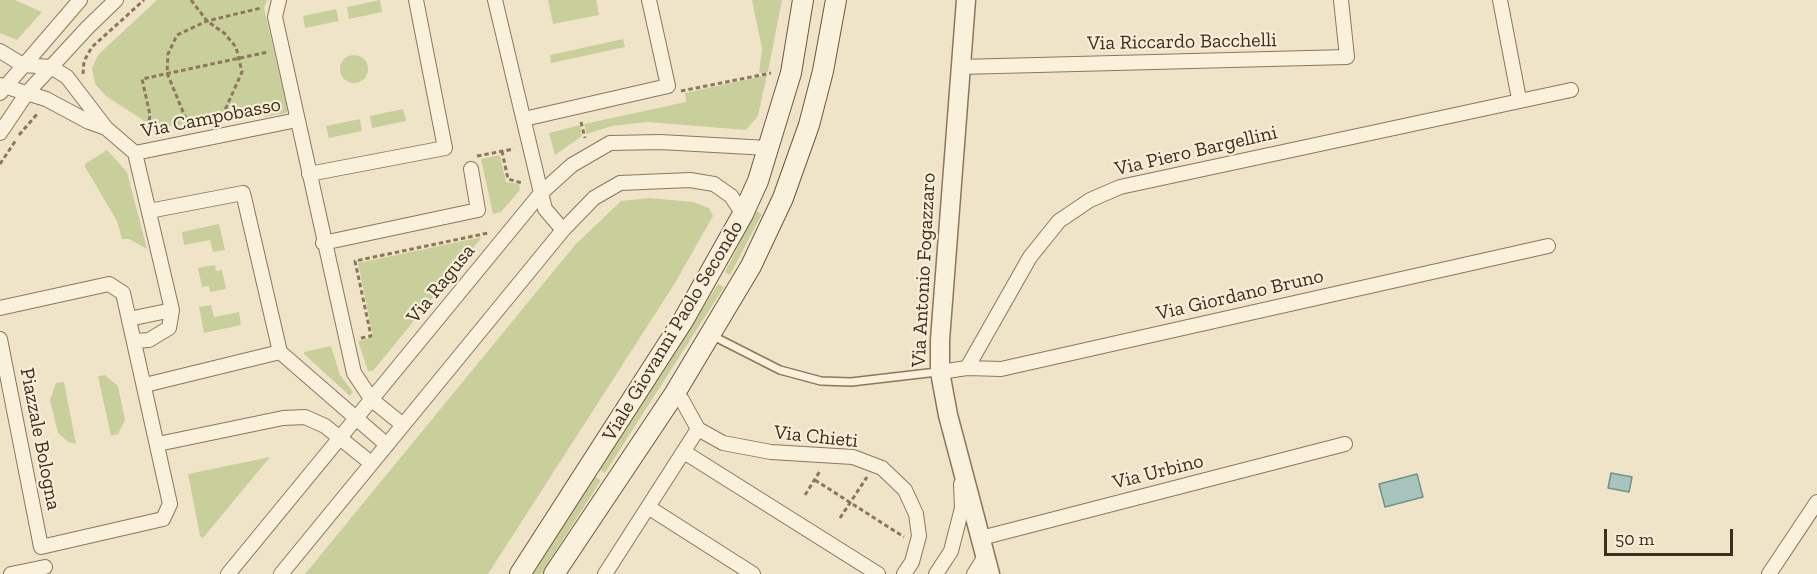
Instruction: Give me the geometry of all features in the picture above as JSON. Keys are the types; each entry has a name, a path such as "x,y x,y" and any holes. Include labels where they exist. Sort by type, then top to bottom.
{"main road":[{"name":"Viale Giovanni Paolo Secondo","path":"520,574 684,319 743,214 768,148 791,73 803,0"},
{"name":"Viale Giovanni Paolo Secondo","path":"554,574 675,393 752,266 783,198 809,125 823,71 836,0"}],"street":[{"path":"1,88 80,0"},
{"path":"0,133 27,93 117,0"},
{"path":"279,0 275,17 323,243 354,373 372,400 403,425"},
{"path":"309,174 445,148 416,0"},
{"path":"495,0 545,209 563,230"},
{"path":"524,119 668,86 650,0"},
{"name":"Via Antonio Fogazzaro","path":"966,0 940,340 940,372 948,416 990,574"},
{"name":"Via Riccardo Bacchelli","path":"960,67 1347,57 1341,0"},
{"path":"1500,0 1519,99"},
{"path":"0,51 23,65 51,67"},
{"name":"Via Campobasso","path":"51,67 67,76 106,128 135,153 297,120"},
{"name":"Via Campobasso","path":"1,88 46,99 89,123 106,128"},
{"name":"Via Piero Bargellini","path":"967,368 1030,256 1059,221 1090,200 1120,187 1519,99 1570,90"},
{"name":"Via Ragusa","path":"228,574 541,193 572,165 610,143 660,142 768,148"},
{"path":"135,153 172,310 169,328 149,340 135,341"},
{"path":"323,243 478,210 473,162"},
{"path":"281,574 563,230 594,198 620,183 690,180 714,184 731,196 743,214"},
{"path":"149,211 243,193 280,352 387,445"},
{"name":"Via Giordano Bruno","path":"940,372 967,368 1001,369 1548,246"},
{"path":"0,308 109,284 123,293 146,385 170,504 163,519 41,546"},
{"path":"129,319 172,310"},
{"name":"Piazzale Bologna","path":"0,339 45,570"},
{"path":"146,385 280,352"},
{"path":"605,574 698,429 682,400 675,393"},
{"path":"158,444 283,418 305,417 325,426 371,463"},
{"name":"Via Chieti","path":"698,429 723,442 771,452 853,457 882,468 905,490 916,514 919,536 912,562 904,574"},
{"name":"Via Urbino","path":"983,547 1345,444"},
{"path":"684,452 878,574"},
{"path":"936,574 951,551 962,508 960,461"},
{"path":"1769,574 1817,502"},
{"path":"648,507 753,574"},
{"path":"974,574 983,547"},
{"path":"11,574 45,570"}],"lane":[{"path":"712,335 780,370 821,381 851,382 940,372"}],"path":[{"path":"190,0 207,21 224,33 236,47 242,72 225,110"},
{"path":"186,119 167,73 168,54 177,35 207,21 261,8"},
{"path":"148,128 150,115 142,79 270,52"},
{"path":"681,92 771,73"},
{"path":"581,122 585,138"},
{"path":"473,162 514,149"},
{"path":"502,152 508,179 522,183 523,191"},
{"path":"356,339 371,336 355,261 489,232 482,241"},
{"path":"806,495 821,469"},
{"path":"840,518 868,475"},
{"path":"815,480 904,537"}],"green space":[{"path":"0,0 15,0 42,12 17,40 0,33"},
{"path":"157,0 267,0 264,8 288,111 264,117 262,107 177,126 152,126 106,96 95,84 92,68 98,55"},
{"path":"380,0 382,12 349,19 347,7"},
{"path":"548,0 596,0 599,15 553,24"},
{"path":"752,0 782,0 768,72 759,73 762,49"},
{"path":"336,9 339,21 305,28 303,16"},
{"path":"623,39 625,47 551,63 550,55"},
{"path":"354,55 364,59 368,69 364,79 354,83 344,79 340,69 344,59"},
{"path":"767,75 758,116 746,130 647,122 612,126 587,134 584,124 686,102 685,93"},
{"path":"403,109 406,121 372,128 370,116"},
{"path":"360,119 362,131 329,138 326,126"},
{"path":"580,125 582,136 555,155 549,133"},
{"path":"107,150 127,172 147,249 129,239 122,239 117,221 85,167 85,164"},
{"path":"500,155 506,182 519,184 520,190 501,212 493,214 481,159"},
{"path":"650,198 693,202 709,208 713,216 675,283 488,574 305,574 575,245 621,201"},
{"path":"756,211 762,214 730,275 725,272"},
{"path":"219,224 225,250 213,252 210,240 184,245 182,232"},
{"path":"482,237 373,371 368,371 358,341 373,337 358,263"},
{"path":"215,265 216,271 222,270 226,289 210,292 209,286 202,287 198,268"},
{"path":"718,284 724,287 605,473 600,470"},
{"path":"211,305 214,317 239,312 241,325 204,333 199,307"},
{"path":"331,346 340,375 353,392 350,396 304,354 304,352"},
{"path":"105,375 118,386 125,420 118,434 111,436 98,376"},
{"path":"64,382 76,444 68,442 58,433 50,400 56,383"},
{"path":"270,457 203,538 200,536 188,474"},
{"path":"595,477 601,480 541,574 533,574"}],"water":[{"path":"1611,473 1632,477 1629,492 1608,488"},
{"path":"1417,474 1423,497 1385,507 1379,484"}]}
